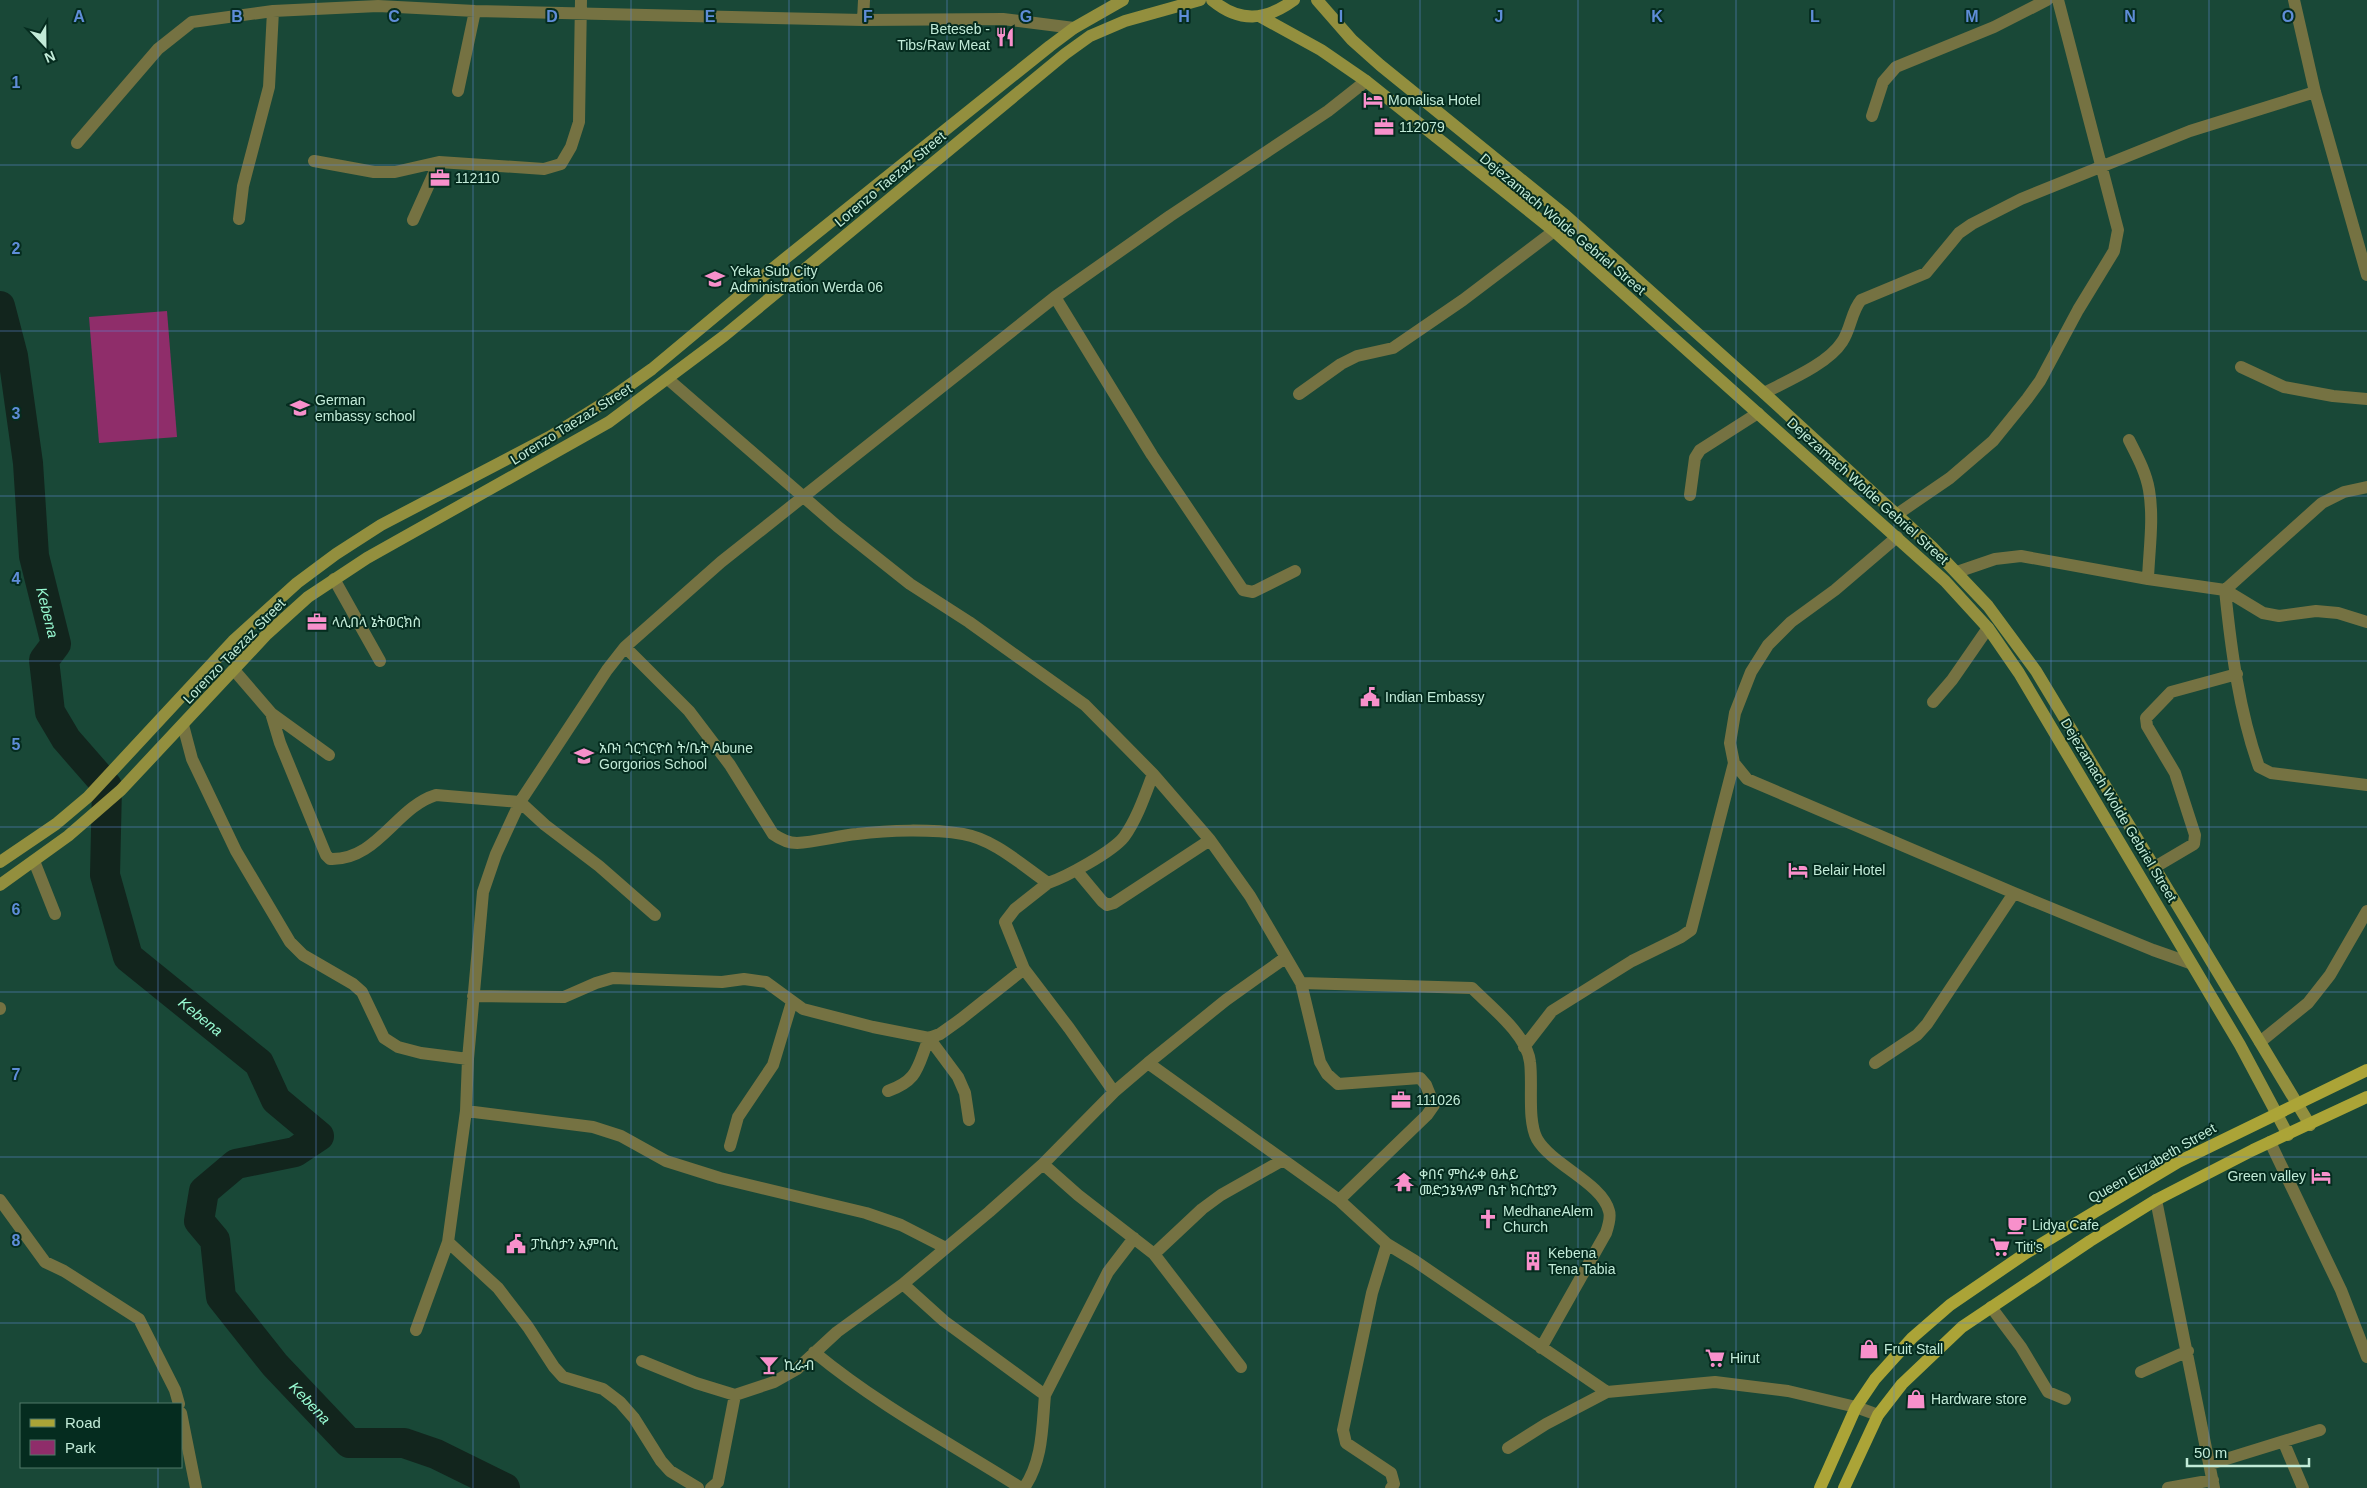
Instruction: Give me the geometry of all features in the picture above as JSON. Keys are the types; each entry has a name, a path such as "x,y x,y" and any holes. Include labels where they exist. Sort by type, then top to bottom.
{"main road":[{"path":"0,862 56,824 88,797 248,626 336,554 381,525 551,436 652,370 767,273 1074,28 1123,0"},
{"name":"Lorenzo Taezaz Street","path":"0,884 68,836 121,790 234,670 308,597 334,579 609,422 669,380 1083,41 1125,21 1200,0"},
{"path":"1212,0 1224,10 1242,16 1262,17 1279,11 1294,0"},
{"name":"Dejezamach Wolde Gebriel Street","path":"1317,0 1352,40 1380,65 1565,215 1764,393 1957,572 1988,606 2036,671 2310,1125"},
{"name":"Dejezamach Wolde Gebriel Street","path":"1262,17 1321,50 1366,81 1554,232 1945,581 1988,628 2029,689 2133,862 2190,963 2240,1044 2288,1135"},
{"path":"711,321 724,336"},
{"name":"Queen Elizabeth Street","path":"1820,1488 1856,1407 1875,1379 1912,1338 1950,1305 2026,1253 2178,1162 2367,1070"},
{"path":"1844,1488 1878,1416 1902,1384 1939,1347 1991,1306 2156,1200 2270,1142 2367,1098"}],"street":[{"path":"314,161 374,172 395,172 439,162 544,169 561,164 572,147 579,122 581,0"},
{"path":"863,20 864,0"},
{"path":"1872,116 1883,82 1896,67 1994,27 2047,0"},
{"path":"1896,515 1950,478 1992,441 2040,381 2078,310 2114,251 2118,230 2100,168 2058,0"},
{"path":"2294,0 2315,92 2367,275"},
{"path":"78,143 158,49 192,22 273,11 378,6 581,14 863,20 1003,20 1074,28"},
{"path":"239,220 243,186 269,88 273,11"},
{"path":"458,91 475,11"},
{"path":"416,1330 448,1242 466,1111 468,1059 483,892 496,854 520,802 607,670 625,647 721,562 1056,298 1170,216 1328,111 1366,81"},
{"path":"1764,393 1803,372 1828,355 1841,343 1848,331 1854,308 1861,300 1926,273 1959,233 1972,224 2021,199 2190,131 2315,92"},
{"path":"413,220 439,162"},
{"path":"1299,394 1341,364 1357,356 1393,348 1463,300 1554,232"},
{"path":"1056,298 1152,455 1243,590 1253,592 1295,571"},
{"path":"2241,367 2284,387 2333,396 2367,398"},
{"path":"669,380 837,526 910,584 969,622 1085,705 1153,774 1210,840 1250,896 1301,983 1320,1062 1326,1074 1338,1084 1420,1078 1426,1085 1434,1105 1428,1115 1339,1200"},
{"path":"1690,495 1695,458 1700,450 1758,413"},
{"path":"2129,440 2144,471 2149,490 2151,514 2148,579"},
{"path":"2225,590 2322,503 2344,492 2367,487"},
{"path":"1524,1046 1552,1011 1632,961 1681,937 1691,930 1734,763 1730,743 1735,713 1750,672 1768,645 1791,622 1835,590 1897,537"},
{"path":"1957,572 1995,559 2021,556 2148,579 2225,590 2263,613 2279,616 2316,611 2338,613 2367,622"},
{"path":"334,579 380,660"},
{"path":"2225,590 2230,642 2252,746 2259,767 2271,773 2367,785"},
{"path":"1933,702 1952,680 1988,628"},
{"path":"625,647 689,711 730,765 772,834 783,841 796,843 858,833 964,834 989,844 1010,856 1048,883"},
{"path":"234,670 271,713 329,755"},
{"path":"2155,866 2194,844 2195,835 2175,773 2147,726 2146,718 2171,692 2237,674"},
{"path":"271,713 280,743 326,855 330,859 349,857 376,842 425,798 436,795 520,802 545,825 599,866 655,916"},
{"path":"183,725 192,759 236,851 290,942 303,955 362,992 384,1038 398,1047 421,1054 468,1059"},
{"path":"1734,763 1747,779 2014,893 2153,950 2190,963"},
{"path":"1114,1092 1024,969 1005,922 1015,909 1048,883 1077,871 1123,839 1137,815 1153,774"},
{"path":"1077,871 1107,905 1114,903 1210,840"},
{"path":"34,861 55,914"},
{"path":"1875,1063 1917,1035 1927,1024 2014,893"},
{"path":"2260,1042 2308,1003 2330,975 2367,911"},
{"path":"642,1361 696,1384 735,1395 774,1382 796,1369 837,1332 903,1284 1043,1164 1114,1092 1148,1063 1226,1000 1285,958"},
{"path":"473,996 564,997 596,982 613,978 722,982 744,979 766,982 804,1009 873,1028 928,1038 940,1034 962,1019 1024,969"},
{"path":"1301,983 1472,988 1519,1036 1530,1060 1533,1125 1536,1137 1544,1149 1604,1199 1610,1213 1606,1233 1542,1348"},
{"path":"730,1146 738,1117 773,1065 792,1002"},
{"path":"888,1091 906,1085 914,1075 928,1038"},
{"path":"928,1038 958,1077 965,1093 969,1120"},
{"path":"1148,1063 1339,1200 1387,1244 1415,1261 1607,1392"},
{"path":"466,1111 593,1127 621,1136 666,1160 720,1178 866,1213 901,1225 946,1248"},
{"path":"2270,1142 2341,1290 2367,1357"},
{"path":"1154,1254 1215,1200 1283,1160"},
{"path":"1043,1164 1078,1195 1154,1254 1240,1367"},
{"path":"0,1200 44,1262 64,1271 139,1319 175,1390 179,1403"},
{"path":"2156,1200 2188,1351 2213,1484 2168,1488"},
{"path":"814,1352 846,1379 918,1427 1022,1488 1034,1474 1041,1449 1045,1395 1108,1272 1134,1238"},
{"path":"448,1242 498,1288 528,1327 554,1367 563,1376 603,1389 620,1402 634,1418 661,1461 670,1471 698,1488"},
{"path":"1387,1244 1370,1301 1343,1430 1346,1442 1390,1473 1394,1484 1392,1488"},
{"path":"903,1284 944,1321 1045,1395"},
{"path":"1991,1306 2021,1348 2048,1392 2065,1399"},
{"path":"2141,1372 2188,1351"},
{"path":"1508,1448 1546,1424 1607,1392 1715,1382 1788,1390 1856,1407 1878,1416"},
{"path":"712,1488 718,1482 735,1395"},
{"path":"182,1418 196,1488"},
{"path":"2210,1464 2320,1430"},
{"path":"2284,1442 2303,1488"}],"green space":[{"path":"167,311 177,437 99,443 89,317"}],"waterway":[{"name":"Kebena","path":"0,306 13,356 28,463 34,556 56,644 44,660 50,712 66,739 107,786 105,875 128,957 259,1063 276,1100 319,1136 295,1152 236,1164 204,1191 199,1221 215,1240 221,1297 275,1365 349,1443 404,1443 436,1454 505,1488"}],"place":[{"name":"Beteseb - Tibs/Raw Meat","path":"1005,37"},
{"name":"Monalisa Hotel","path":"1373,100"},
{"name":"112079","path":"1384,127"},
{"name":"112110","path":"440,178"},
{"name":"Yeka Sub City Administration Werda 06","path":"715,279"},
{"name":"German embassy school","path":"300,408"},
{"name":"ላሊበላ ኔትወርክስ","path":"317,622"},
{"name":"Indian Embassy","path":"1370,697"},
{"name":"አቡነ ጎርጎርዮስ ት/ቤት Abune Gorgorios School","path":"584,756"},
{"name":"Belair Hotel","path":"1798,870"},
{"name":"111026","path":"1401,1100"},
{"name":"Green valley","path":"2321,1176"},
{"name":"ቀበና ምስራቀ ፀሐይ መድኃኔዓለም ቤተ ክርስቲያን","path":"1404,1182"},
{"name":"MedhaneAlem Church","path":"1488,1219"},
{"name":"Lidya Cafe","path":"2017,1225"},
{"name":"ፓኪስታን ኢምባሲ","path":"516,1244"},
{"name":"Titi's","path":"2000,1247"},
{"name":"Kebena Tena Tabia","path":"1533,1261"},
{"name":"Fruit Stall","path":"1869,1349"},
{"name":"Hirut","path":"1715,1358"},
{"name":"ኪራብ","path":"769,1365"},
{"name":"Hardware store","path":"1916,1399"}]}
